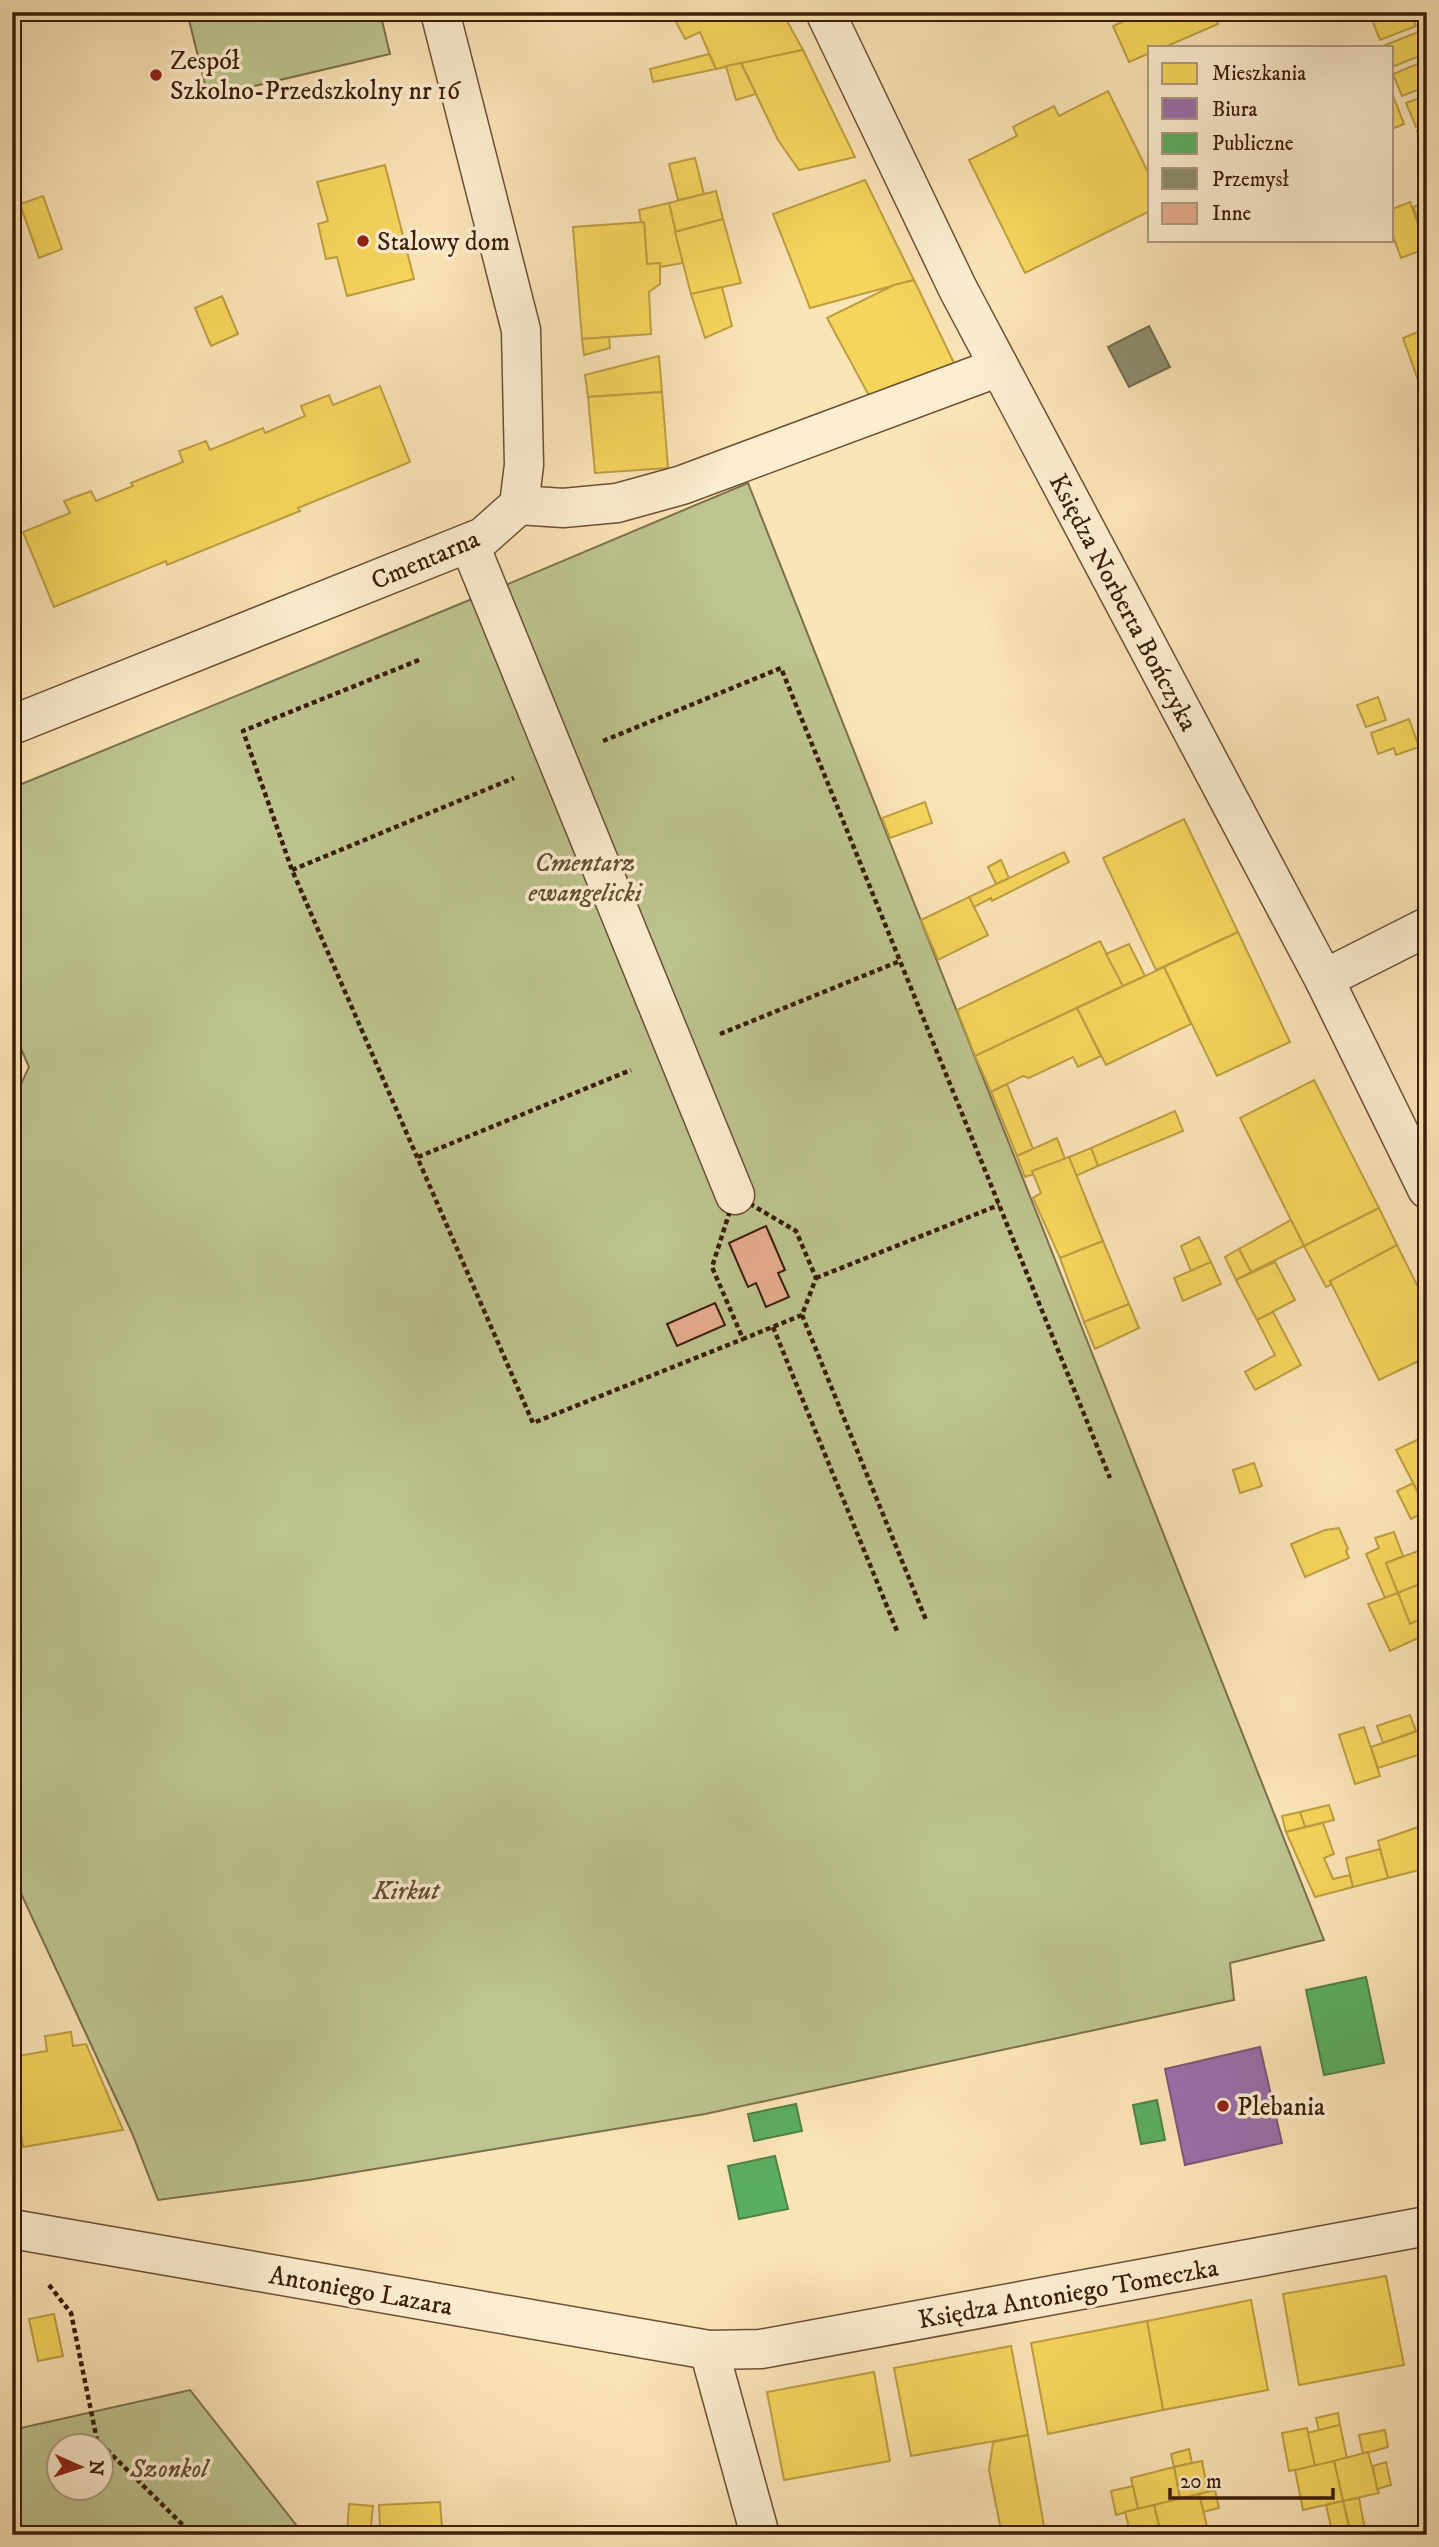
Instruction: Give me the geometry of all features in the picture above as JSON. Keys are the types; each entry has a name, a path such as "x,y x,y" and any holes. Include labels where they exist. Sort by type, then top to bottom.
{"street":[{"path":"440,12 521,330 524,465 519,505 563,508 617,503 682,485 999,367"},
{"name":"Księdza Norberta Bończyka","path":"825,12 958,289 1324,979 1427,1189"},
{"name":"Cmentarna","path":"12,725 483,537 519,505"},
{"path":"469,543 735,1195"},
{"path":"1324,979 1427,927"},
{"name":"Księdza Antoniego Tomeczka","path":"709,2350 761,2350 1427,2226"},
{"name":"Antoniego Lazara","path":"12,2229 709,2350"},
{"path":"709,2350 760,2535"}],"path":[{"path":"419,660 243,731 292,870 533,1423 802,1315"},
{"path":"292,870 781,668 1111,1478"},
{"path":"743,1339 712,1267 735,1195 796,1231 816,1278 802,1315 926,1619"},
{"path":"816,1278 999,1205"},
{"path":"773,1327 897,1631"},
{"path":"46,2282 71,2313 97,2440 193,2535"}],"green space":[{"path":"187,12 380,12 390,54 208,97"},
{"path":"748,483 1324,1940 1230,1963 1234,2000 705,2114 308,2180 158,2200 132,2133 12,1874 12,1103 29,1067 12,1028 12,788"},
{"name":"Szonkol","path":"190,2390 304,2535 12,2535 12,2430"}],"building: Mieszkania":[{"path":"681,12 782,12 803,50 716,69 700,32 685,39 673,16"},
{"path":"1145,12 1213,12 1218,24 1167,46 1148,46 1148,54 1129,62 1113,26"},
{"path":"1384,12 1411,12 1416,26 1380,40 1371,17"},
{"path":"1418,32 1427,53 1394,66 1394,46 1383,46"},
{"path":"803,50 855,157 799,170 778,140 741,63"},
{"path":"709,54 716,69 653,82 650,69"},
{"path":"1427,60 1427,86 1402,96 1394,74"},
{"path":"741,63 756,94 736,100 726,66"},
{"path":"1108,91 1148,172 1148,212 1025,273 969,160 1017,136 1013,127 1054,106 1059,116"},
{"path":"1427,95 1427,123 1416,127 1406,103"},
{"path":"1394,98 1404,124 1394,128"},
{"path":"1427,128 1427,153 1426,153 1417,131"},
{"path":"695,158 704,194 678,200 669,164"},
{"name":"Stalowy dom","path":"385,165 414,279 347,296 337,257 326,259 318,224 328,221 317,182"},
{"path":"865,180 914,280 810,308 773,214"},
{"path":"716,191 723,219 675,232 669,203"},
{"path":"43,196 62,249 39,258 20,204"},
{"path":"1410,202 1427,248 1401,258 1394,239 1394,208"},
{"path":"1427,202 1427,241 1413,207"},
{"path":"669,203 683,263 660,267 660,263 647,264 644,222 641,222 639,210"},
{"path":"723,219 741,283 691,294 675,232"},
{"path":"644,222 647,264 660,263 660,284 649,292 651,334 582,339 573,227"},
{"path":"914,280 955,365 873,403 827,318 894,285"},
{"path":"722,287 732,326 705,338 691,294"},
{"path":"222,296 238,334 211,346 195,308"},
{"path":"1427,328 1427,405 1403,338"},
{"path":"609,337 610,348 584,355 582,339"},
{"path":"659,356 662,392 588,397 585,375"},
{"path":"380,386 410,462 298,508 300,511 167,565 166,561 54,607 23,532 70,513 64,501 91,491 96,501 133,486 131,483 183,462 179,451 206,441 210,450 263,428 265,433 305,416 301,406 329,395 333,405"},
{"path":"662,392 668,468 595,473 588,397"},
{"path":"1378,697 1386,720 1366,727 1357,705"},
{"path":"1409,719 1419,747 1396,755 1394,748 1378,754 1371,733"},
{"path":"925,802 932,823 890,838 882,818"},
{"path":"1184,819 1238,932 1156,970 1103,858"},
{"path":"1064,852 1069,862 992,901 991,898 974,907 969,897"},
{"path":"1001,860 1009,878 996,884 988,867"},
{"path":"969,897 988,935 938,960 921,920"},
{"path":"1238,932 1290,1042 1217,1076 1164,967"},
{"path":"1100,941 1123,986 975,1056 957,1010"},
{"path":"1129,944 1145,976 1123,986 1106,954"},
{"path":"1164,967 1191,1024 1106,1065 1077,1008"},
{"path":"1077,1008 1101,1056 1078,1067 1073,1057 1029,1078 1023,1076 991,1092 975,1056"},
{"path":"1314,1080 1379,1208 1304,1246 1240,1118"},
{"path":"1007,1084 1033,1149 1017,1156 991,1092"},
{"path":"1175,1111 1183,1131 1098,1166 1091,1148"},
{"path":"1057,1138 1065,1159 1032,1171 1034,1174 1025,1177 1017,1156"},
{"path":"1091,1148 1098,1166 1076,1176 1069,1157"},
{"path":"1069,1157 1103,1241 1060,1258 1033,1198 1041,1193 1032,1171"},
{"path":"1379,1208 1397,1245 1330,1281 1331,1285 1326,1287 1304,1246"},
{"path":"1291,1220 1304,1246 1251,1272 1239,1249"},
{"path":"1199,1237 1211,1262 1191,1271 1181,1246"},
{"path":"1103,1241 1129,1304 1084,1322 1060,1258"},
{"path":"1397,1245 1427,1305 1427,1357 1379,1380 1330,1281"},
{"path":"1239,1249 1251,1272 1236,1280 1225,1257"},
{"path":"1211,1262 1221,1284 1183,1301 1174,1278"},
{"path":"1275,1262 1295,1300 1257,1320 1236,1280"},
{"path":"1129,1304 1139,1328 1095,1349 1084,1322"},
{"path":"1273,1312 1301,1365 1255,1390 1245,1372 1275,1355 1257,1320"},
{"path":"1427,1435 1427,1510 1396,1450"},
{"path":"1254,1463 1262,1486 1240,1493 1233,1470"},
{"path":"1413,1483 1427,1510 1411,1519 1397,1491"},
{"path":"1339,1528 1349,1558 1305,1577 1291,1544 1325,1530"},
{"path":"1394,1532 1403,1556 1386,1563 1398,1593 1385,1598 1366,1554 1379,1548 1375,1538"},
{"path":"1418,1551 1427,1571 1427,1581 1398,1593 1386,1563"},
{"path":"1427,1581 1427,1617 1410,1624 1398,1593"},
{"path":"1398,1593 1410,1624 1423,1618 1427,1634 1390,1651 1368,1604"},
{"path":"1410,1715 1416,1731 1383,1743 1377,1726"},
{"path":"1364,1727 1380,1776 1355,1784 1339,1735"},
{"path":"1427,1728 1427,1752 1378,1768 1371,1747"},
{"path":"1329,1805 1334,1820 1305,1827 1300,1812"},
{"path":"1300,1812 1305,1827 1286,1832 1282,1816"},
{"path":"1323,1823 1334,1854 1324,1858 1333,1879 1350,1875 1353,1887 1315,1897 1286,1832"},
{"path":"1427,1824 1427,1868 1388,1878 1378,1841"},
{"path":"1380,1849 1388,1878 1353,1887 1346,1858"},
{"path":"71,2032 73,2046 86,2044 123,2130 23,2147 12,2081 12,2057 47,2051 45,2036"},
{"path":"1427,2268 1427,2308 1420,2269"},
{"path":"1386,2276 1404,2365 1299,2385 1283,2294"},
{"path":"1251,2300 1268,2390 1163,2410 1147,2321"},
{"path":"54,2314 63,2356 38,2361 29,2319"},
{"path":"1147,2321 1163,2410 1048,2434 1031,2343"},
{"path":"1011,2346 1028,2435 911,2456 894,2368"},
{"path":"874,2372 890,2461 784,2480 767,2392"},
{"path":"1338,2413 1340,2425 1319,2430 1316,2418"},
{"path":"1340,2425 1347,2458 1315,2466 1307,2433"},
{"path":"1307,2428 1315,2466 1289,2471 1282,2433"},
{"path":"1385,2430 1388,2447 1363,2454 1359,2435"},
{"path":"1028,2435 1045,2532 1034,2535 1002,2535 989,2470 993,2442"},
{"path":"1189,2449 1192,2463 1174,2467 1171,2454"},
{"path":"1368,2452 1379,2493 1343,2501 1334,2461"},
{"path":"1202,2461 1208,2492 1180,2499 1174,2467"},
{"path":"1334,2461 1343,2501 1303,2510 1295,2470"},
{"path":"1386,2462 1391,2485 1377,2489 1373,2466"},
{"path":"1174,2467 1180,2499 1138,2509 1131,2478"},
{"path":"1133,2486 1138,2509 1116,2515 1111,2491"},
{"path":"1215,2490 1219,2508 1203,2512 1199,2494"},
{"path":"1199,2494 1208,2530 1192,2535 1161,2535 1154,2505"},
{"path":"1359,2498 1366,2535 1351,2535 1343,2501"},
{"path":"1343,2501 1351,2535 1333,2535 1326,2505"},
{"path":"440,2502 442,2527 380,2530 379,2505"},
{"path":"349,2504 373,2506 370,2535 347,2533"},
{"path":"1154,2505 1161,2534 1131,2535 1125,2512"},
{"path":"1069,2528 1071,2535 1046,2535 1045,2532"}],"building: Biura":[{"name":"Plebania","path":"1260,2047 1282,2143 1185,2165 1165,2069"}],"building: Publiczne":[{"path":"1366,1977 1384,2063 1324,2075 1306,1990"},
{"path":"1157,2100 1165,2140 1141,2144 1133,2105"},
{"path":"796,2104 802,2131 754,2141 748,2114"},
{"path":"775,2156 788,2209 739,2219 728,2166"}],"building: Przemysł":[{"path":"1149,326 1170,367 1129,387 1108,347"}],"building: Inne":[{"path":"766,1226 785,1270 778,1273 789,1297 766,1307 756,1283 748,1287 729,1243"},
{"path":"715,1303 725,1325 677,1346 667,1324"}],"place":[{"name":"Zespół Szkolno-Przedszkolny nr 16","path":"156,75"},
{"name":"Stalowy dom","path":"363,241"},
{"name":"Plebania","path":"1223,2106"}],"park label":[{"name":"Cmentarz ewangelicki","path":"585,877"},
{"name":"Kirkut","path":"406,1890"}]}
